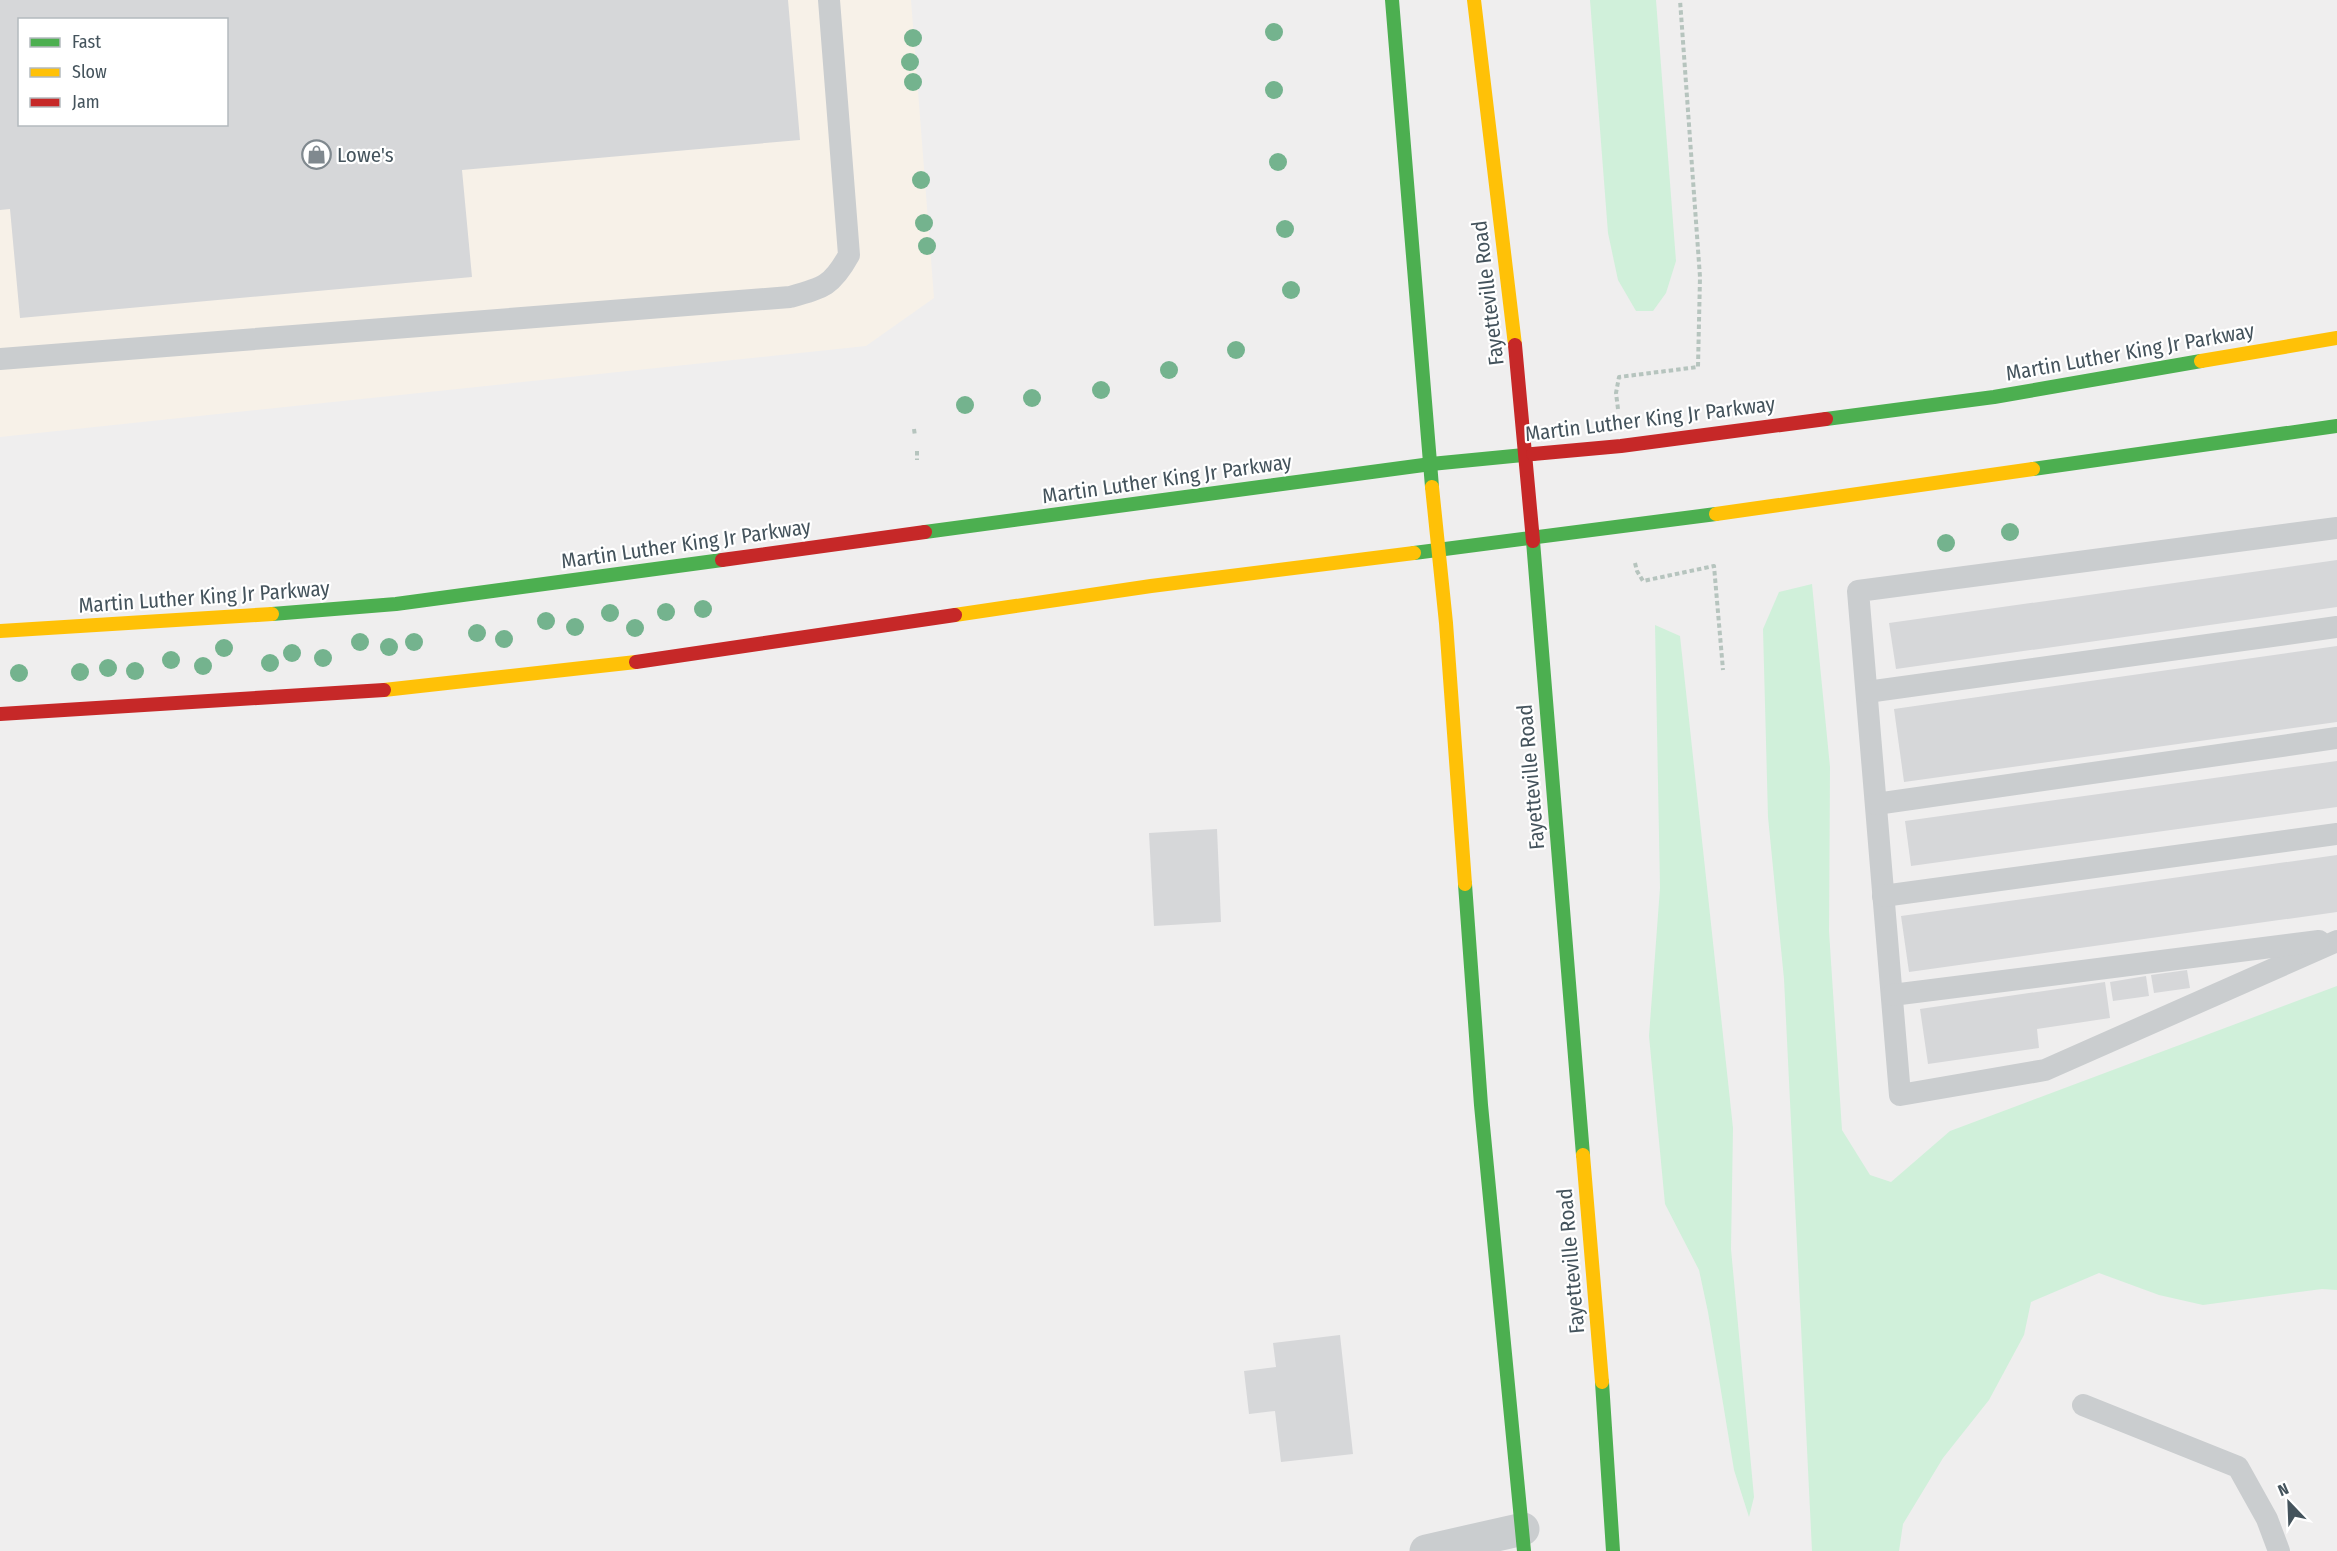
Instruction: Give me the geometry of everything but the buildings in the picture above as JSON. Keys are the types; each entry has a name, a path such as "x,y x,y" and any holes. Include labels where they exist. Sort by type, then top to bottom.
{"main road":[{"path":"1392,0 1437,549 1446,623 1482,1117 1524,1540"},
{"name":"Fayetteville Road","path":"1474,0 1520,384 1609,1468 1613,1551"},
{"name":"Martin Luther King Jr Parkway","path":"0,631 212,619 396,604 1431,464 1621,446 1995,397 2337,338"},
{"path":"0,714 377,691 631,662 1151,585 1886,492 2337,426"}],"street":[{"path":"1426,1551 1524,1540"}],"lane":[{"path":"0,359 790,297 816,290 837,277 849,255 829,0"},
{"path":"2337,528 1858,591 1900,1095 2045,1070 2337,940"},
{"path":"1867,692 2337,627"},
{"path":"1875,804 2337,738"},
{"path":"1883,896 2337,834"},
{"path":"1892,995 2337,940"},
{"path":"2084,1406 2238,1467 2267,1519 2279,1551"}],"path":[{"path":"1616,393 1619,377 1698,367 1700,277 1680,0"},
{"path":"914,429 915,436"},
{"path":"917,451 917,460"},
{"path":"1636,571 1643,581 1714,566 1724,670"}],"shaded area":[{"path":"0,0 911,0 934,298 866,346 0,437"}],"green space":[{"path":"1590,0 1656,0 1676,261 1666,293 1653,311 1636,311 1618,280 1608,233"},
{"path":"1812,584 1830,767 1829,931 1842,1130 1870,1175 1891,1182 1950,1131 2337,986 2337,1290 2322,1289 2203,1305 2159,1295 2099,1273 2031,1302 2024,1335 1989,1400 1943,1458 1903,1524 1899,1551 1812,1551 1784,979 1768,817 1763,629 1779,592"},
{"path":"1655,625 1680,636 1733,1128 1731,1249 1754,1497 1749,1517 1734,1470 1699,1270 1665,1204 1649,1036 1660,888"}],"traffic: fast":[{"path":"1392,0 1432,487"},
{"path":"1826,419 1994,397 2201,361"},
{"path":"2033,469 2337,426"},
{"path":"925,532 1431,464 1533,454"},
{"path":"1414,553 1716,514"},
{"path":"1533,541 1583,1155"},
{"path":"272,614 396,604 722,560"},
{"path":"1465,884 1481,1105 1524,1551"},
{"path":"1602,1382 1613,1551"}],"traffic: slow":[{"path":"1474,0 1515,345"},
{"path":"2201,361 2337,338"},
{"path":"1716,514 2033,469"},
{"path":"1432,487 1446,623 1465,884"},
{"path":"955,615 1151,586 1414,553"},
{"path":"0,631 272,614"},
{"path":"384,690 636,662"},
{"path":"1583,1155 1602,1382"}],"traffic: jam":[{"path":"1515,345 1533,541"},
{"path":"1533,454 1621,446 1826,419"},
{"path":"722,560 925,532"},
{"path":"636,662 955,615"},
{"path":"0,714 384,690"}],"place":[{"name":"Lowe's","path":"316,155"}]}
